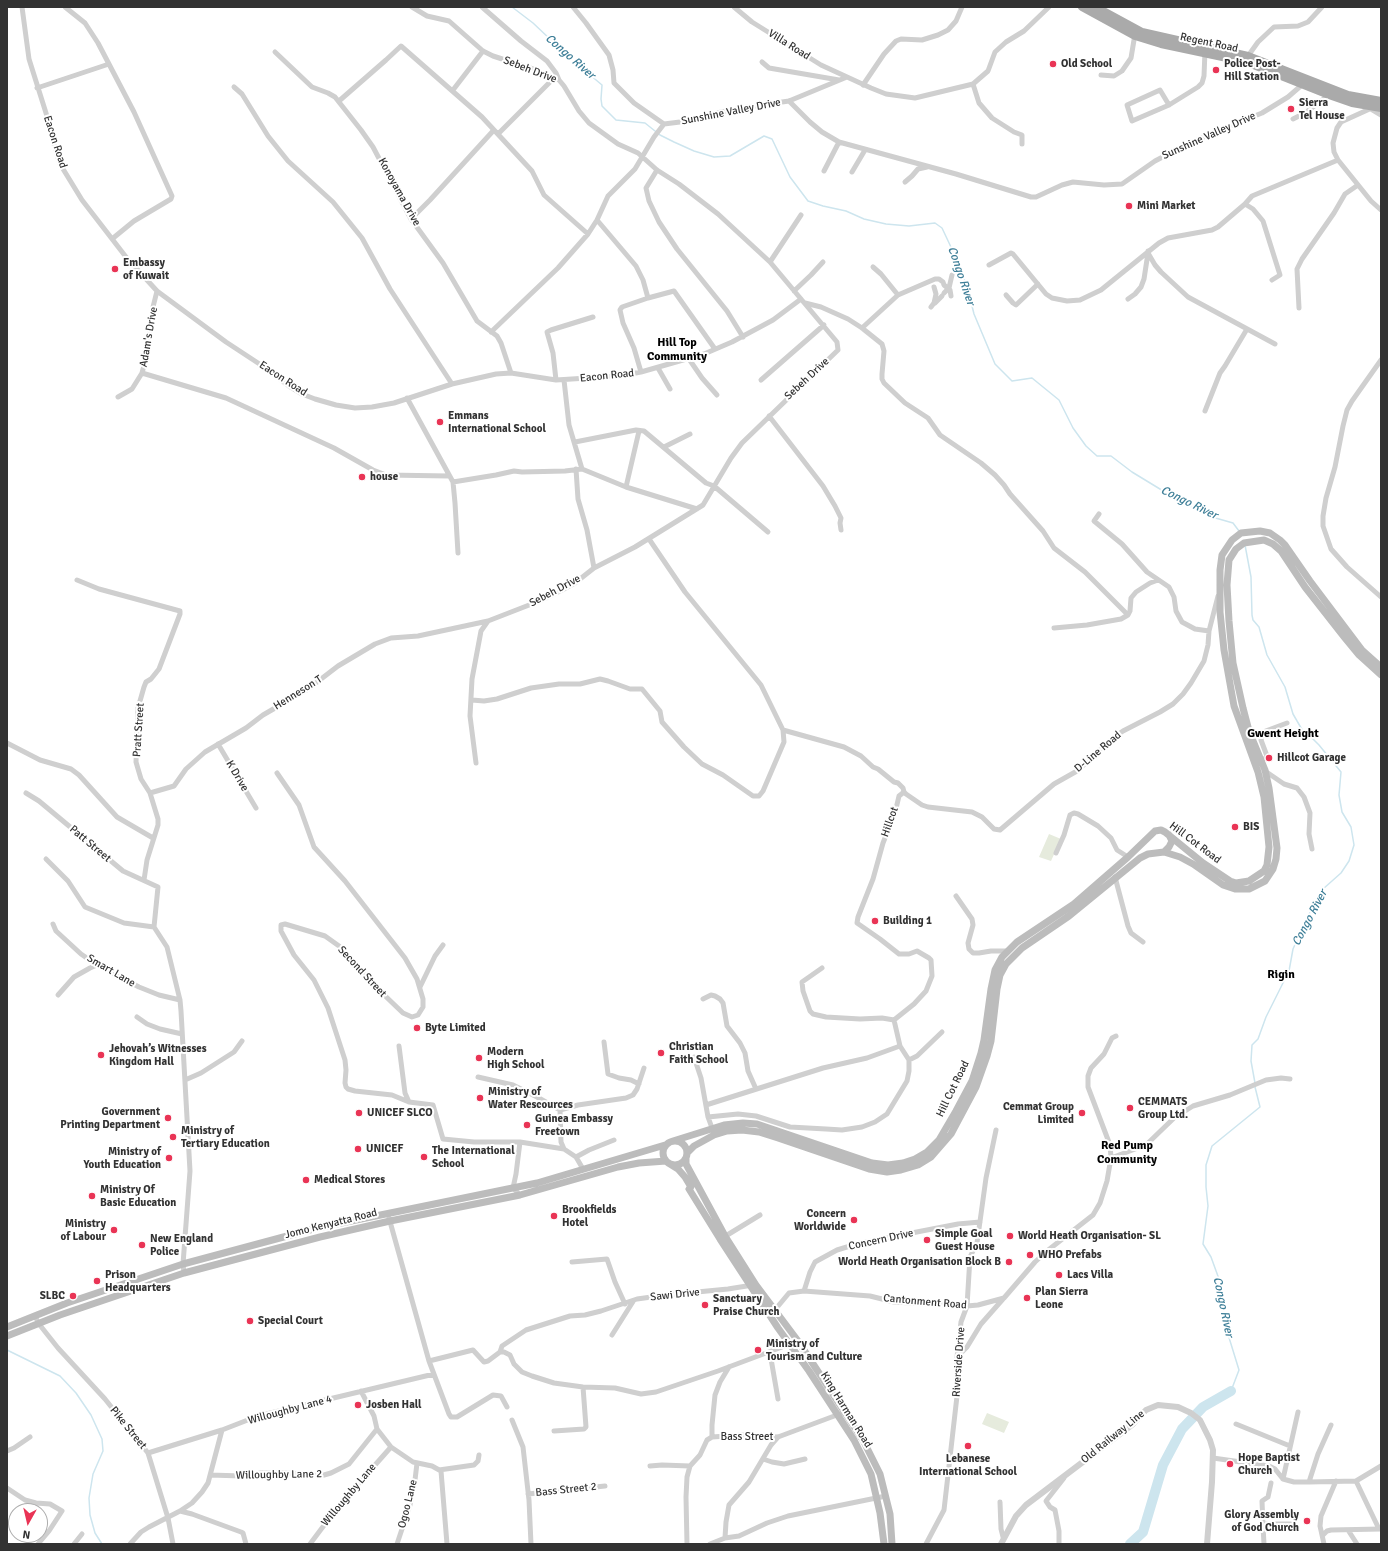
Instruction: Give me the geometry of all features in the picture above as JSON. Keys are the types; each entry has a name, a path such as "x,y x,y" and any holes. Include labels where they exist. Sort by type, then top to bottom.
{"main road":[{"name":"Regent Road","path":"1082,7 1112,25 1162,44 1248,56 1377,105"},
{"name":"Regent Road","path":"1096,7 1136,33"},
{"name":"Regent Road","path":"1205,50 1246,62 1352,103 1377,105"},
{"name":"Hill Cot Road","path":"673,1141 712,1128 743,1123 757,1124 872,1163 888,1165 903,1163 927,1152 939,1140 972,1081 983,1047 995,970 1007,951 1023,938 1074,904 1128,857 1155,831 1161,830 1169,835 1203,863 1230,881 1236,883 1249,882 1264,871 1267,865 1269,847 1264,797 1258,772 1234,706 1224,650 1220,590 1222,555 1232,540 1241,533 1260,531 1270,533 1285,544 1310,581 1362,650 1381,668"},
{"name":"Hill Cot Road","path":"686,1156 694,1146 714,1135 727,1131 742,1130 759,1132 869,1169 887,1172 918,1165 930,1157 951,1134 976,1087 991,1041 1000,975 1006,964 1022,948 1069,916 1140,858 1161,852 1180,856 1223,885 1235,889 1249,889 1265,880 1273,869 1276,860 1277,848 1269,788 1265,770 1249,731 1230,642 1227,585 1228,567 1231,554 1241,545 1254,540 1264,540 1273,544 1281,551 1305,587 1350,644 1371,668 1381,676"},
{"path":"1151,835 1149,844 1151,848 1161,852 1169,847 1172,841 1169,835"},
{"path":"673,1141 682,1143 685,1146 686,1156 681,1163 668,1163 663,1156 664,1145 673,1141"},
{"name":"Jomo Kenyatta Road","path":"7,1327 124,1283 183,1264 317,1228 544,1181 664,1145"},
{"name":"King Harman Road","path":"686,1156 686,1164 722,1238"},
{"name":"Jomo Kenyatta Road","path":"7,1336 184,1273 320,1237 520,1195 618,1167 639,1163 668,1163"},
{"name":"King Harman Road","path":"668,1163 678,1169 686,1177 692,1187 689,1189 773,1313 798,1341 872,1456 880,1474 886,1496 890,1514 892,1544"},
{"name":"King Harman Road","path":"773,1313 790,1344 854,1440 871,1474 877,1499 884,1544"}],"street":[{"name":"Eacon Road","path":"22,7 26,41 37,88 46,113 60,164 82,200 139,272 157,291 226,342 302,394 336,405 356,408 372,408 394,403 452,384 496,374 511,373 564,380 619,376 641,372 689,359 743,337 803,301"},
{"path":"65,7 85,23 109,64 134,112 172,196 171,199 134,221 112,239"},
{"name":"Sebeh Drive","path":"412,7 427,16 449,21 458,27 483,51 493,56 533,69 557,79 564,86 579,111 589,123 618,144 638,153 657,170 679,184 718,214 770,262 824,325 837,342 838,350 742,443 731,458 703,505 635,548 594,568 575,583 542,600 488,621"},
{"path":"482,7 521,41 547,61 556,72 557,79 498,134"},
{"path":"491,332 558,268 588,234 597,220 608,196 619,183 629,176 662,127 634,103 614,83 613,70 609,55 586,22 573,7"},
{"name":"Villa Road","path":"734,7 752,22 822,65 847,78 886,94 915,98 973,84"},
{"path":"863,85 884,54 896,41 901,39 922,40 948,30 956,21 962,7"},
{"path":"1022,144 1022,135 1014,132 992,118 979,104 973,84 988,71 995,52 1006,42 1024,31 1049,7"},
{"path":"1248,56 1258,42 1274,27 1298,26 1308,22 1322,7"},
{"path":"1101,75 1114,76 1122,71 1131,58 1136,33"},
{"path":"339,101 401,46 482,117 532,171 544,195 588,234"},
{"path":"1169,105 1160,90 1127,105 1132,121 1169,105 1202,84 1204,76 1205,50"},
{"path":"452,90 483,51"},
{"name":"Konoyama Drive","path":"275,52 312,87 328,93 339,101 374,147 412,219 443,263 477,321 491,332 501,343 511,373"},
{"path":"762,62 769,68 840,80"},
{"path":"37,88 109,64"},
{"path":"789,101 847,78"},
{"name":"Sunshine Valley Drive","path":"662,127 696,120 721,112 789,101 816,127 839,142 1031,197 1036,197 1062,185 1073,182 1122,184 1155,161 1174,151 1210,134 1262,113 1303,84"},
{"path":"234,87 242,94 268,136 288,161 333,202 362,238 390,289 452,384"},
{"path":"1293,119 1305,113 1329,95"},
{"path":"1381,115 1377,105 1348,117 1341,122 1337,128 1334,143 1334,152 1338,160 1371,201 1381,210"},
{"path":"412,219 493,130"},
{"path":"824,171 839,142"},
{"path":"852,172 865,150"},
{"path":"989,265 1011,253 1046,294 1052,298 1067,301 1080,300 1104,287 1168,238 1212,230 1218,227 1252,196 1262,190 1338,160"},
{"path":"905,182 918,168 930,167"},
{"path":"657,170 646,188 649,201 659,222 677,249 727,311 743,337"},
{"path":"1299,308 1297,269 1302,259 1346,194 1358,184"},
{"path":"1245,204 1253,209 1263,221 1280,275 1272,280"},
{"path":"770,262 801,215"},
{"path":"597,220 636,266 643,280 648,298"},
{"path":"1128,299 1142,287 1148,252"},
{"path":"1148,252 1161,272 1188,297 1275,344"},
{"path":"794,291 811,276 823,262"},
{"path":"873,267 881,274 898,295"},
{"path":"934,287 936,294 933,305 949,288 952,275"},
{"path":"862,328 898,295 937,278 950,290 951,296"},
{"path":"1006,295 1016,305 1038,284"},
{"name":"Adam's Drive","path":"118,397 132,388 142,373 146,358 153,307 157,291"},
{"path":"641,372 634,348 623,323 620,310 622,307 648,298 674,291 715,349"},
{"path":"803,301 835,313 862,328 884,347 882,374 884,383 905,403 928,418 940,435 995,474 1010,494 1043,531 1054,548 1085,572 1128,615"},
{"path":"556,380 553,353 547,332 593,317"},
{"path":"761,380 824,325"},
{"path":"1205,411 1220,373 1247,329"},
{"path":"689,359 702,378 717,395"},
{"path":"1381,360 1352,401 1348,410 1343,426 1335,467 1326,498 1323,526 1331,549 1347,567 1381,597"},
{"path":"658,368 670,389"},
{"path":"142,373 226,398 334,448 373,470 386,475 449,476"},
{"path":"564,380 569,425 582,468"},
{"path":"407,398 452,482 455,503 458,553"},
{"path":"769,416 823,486 836,506 841,518 840,530"},
{"path":"575,442 629,431 644,431 706,483 714,486 768,532"},
{"path":"626,487 639,431"},
{"path":"664,447 690,434"},
{"path":"452,482 514,471 565,471 582,468 626,487 696,510"},
{"path":"576,469 578,499 587,530 594,568"},
{"path":"1099,514 1094,521 1122,544 1147,572 1169,587 1174,597 1176,611 1182,622 1194,629 1209,631"},
{"path":"472,700 484,702 531,688 559,684 580,684 600,679 630,689 642,689 660,711 662,722 684,747 702,764 723,775 753,796 759,796 763,792 784,742 783,730 761,685 685,592 649,539"},
{"name":"Pratt Street","path":"77,580 99,589 180,611 159,669 151,679 146,682 138,708 136,762 141,779 150,793 158,819 158,825 147,860 144,880"},
{"path":"1054,628 1105,623 1121,619 1128,615 1130,611 1131,598 1136,592 1158,580"},
{"name":"D-Line Road","path":"1000,830 1054,784 1077,771 1113,738 1123,731 1160,712 1178,699 1191,684 1204,661 1207,651 1209,631 1220,590"},
{"path":"476,763 470,716 472,679 481,631 488,621"},
{"name":"Henneson T","path":"150,793 174,786 192,763 205,752 246,728 263,715 308,689 338,666 375,644 391,638 418,636 488,621"},
{"path":"1261,760 1267,756 1261,740 1262,732 1288,723"},
{"path":"783,730 844,746 861,756 873,767 878,769 894,782 898,783 904,792"},
{"path":"7,743 40,760 71,769 79,775 117,816 153,838"},
{"name":"K Drive","path":"218,744 256,808"},
{"path":"1265,770 1280,783 1297,788 1304,797 1310,813 1309,834 1312,849"},
{"name":"Second Street","path":"277,772 299,805 314,847 345,881 414,971 420,987 423,1007 416,1016 407,1015 399,1010 380,992 339,946 325,936 285,924 281,926 281,931 294,955 314,980 328,1008 345,1060 345,1083 348,1089 392,1095 409,1102"},
{"name":"Hillcot","path":"894,1020 914,1004 926,991 932,976 931,960 917,951 904,955 899,954 857,923 873,879 881,849 895,813 899,796 904,792 928,807 972,812 982,817 994,829 1000,830"},
{"name":"Patt Street","path":"26,793 39,801 123,871 158,887 154,927"},
{"path":"1056,853 1064,835 1070,815 1074,813 1098,826 1111,838 1117,850 1128,857"},
{"path":"46,859 68,881 85,907 124,923 154,927 167,948 180,1000 190,1171 183,1264 184,1273"},
{"path":"1115,877 1131,933 1143,942"},
{"path":"956,896 972,919 973,925 968,943 969,949 973,953 1007,951"},
{"name":"Smart Lane","path":"54,924 56,931 81,954 97,965 139,987 159,995 180,1000"},
{"path":"420,987 435,956 443,945"},
{"path":"58,995 74,977 97,965"},
{"path":"708,1117 738,1114 756,1116 790,1127 842,1130 862,1127 875,1122 887,1114 907,1081 909,1071 909,1060 900,1046 894,1020 882,1018 856,1019 826,1017 813,1014 810,1011 803,991 802,982 822,968"},
{"path":"703,999 711,995 720,999 723,1003 727,1026 740,1043 745,1053 748,1071 756,1089"},
{"path":"137,1017 147,1024 160,1029 182,1034"},
{"path":"909,1060 917,1056 942,1032"},
{"path":"957,1357 967,1347 981,1324 1023,1277 1025,1272 1047,1251 1093,1215 1100,1204 1106,1186 1111,1158 1110,1145 1090,1094 1087,1081 1090,1068 1104,1054 1112,1038 1116,1036"},
{"path":"185,1080 201,1073 234,1052 242,1041"},
{"path":"604,1042 608,1074 631,1080 639,1084"},
{"path":"399,1046 405,1093 409,1102 433,1105 443,1139 474,1142 520,1142 564,1149 576,1158 583,1169"},
{"path":"706,1105 823,1068 867,1058 900,1046"},
{"path":"694,1057 702,1078 708,1117 712,1128"},
{"path":"478,1077 513,1085 560,1110 578,1105 626,1098 633,1095 639,1084 644,1068"},
{"path":"1111,1158 1150,1142 1174,1118 1193,1106 1230,1095 1266,1080 1290,1079"},
{"path":"560,1110 561,1142 564,1149"},
{"name":"Riverside Drive","path":"926,1544 944,1510 957,1396 957,1357 961,1322 967,1306 970,1257 977,1242 986,1178 996,1130"},
{"path":"576,1158 614,1140"},
{"path":"520,1142 513,1188 520,1195"},
{"path":"388,1213 429,1361 448,1414 451,1417 457,1417 493,1395 501,1396 507,1407"},
{"path":"722,1238 760,1215"},
{"name":"Concern Drive","path":"804,1291 810,1272 816,1262 837,1250 860,1243 958,1224 980,1222"},
{"path":"572,1262 607,1259 625,1304"},
{"name":"Sawi Drive","path":"612,1335 634,1300 666,1295 728,1290 753,1285"},
{"name":"Cantonment Road","path":"773,1313 790,1293 804,1291 870,1296 894,1302 967,1306 978,1305 1004,1298"},
{"path":"429,1361 473,1350 484,1362 488,1361 500,1352 502,1346 526,1330 570,1316 595,1313 634,1300"},
{"name":"Pike Street","path":"35,1316 39,1324 105,1399 148,1453 168,1518 172,1544"},
{"path":"500,1352 510,1355 514,1364 522,1372 554,1383 583,1387 615,1388 641,1394 656,1392 798,1341"},
{"path":"770,1352 778,1399"},
{"path":"712,1437 715,1395 720,1382 729,1367"},
{"name":"Willoughby Lane 4","path":"148,1453 222,1430 258,1416 434,1374"},
{"path":"554,1431 584,1428 586,1426 583,1387"},
{"path":"361,1391 374,1416 377,1429 391,1447 416,1463 432,1466 440,1470 474,1465 478,1461 479,1455"},
{"name":"Old Railway Line","path":"1001,1544 1003,1537 1016,1516 1026,1505 1133,1424 1146,1410 1158,1405 1178,1407 1191,1412 1200,1420 1210,1440 1213,1450 1213,1458 1207,1544"},
{"name":"Bass Street","path":"687,1544 687,1477 690,1466 700,1455 708,1440 712,1437 753,1435 778,1437 845,1412"},
{"path":"1282,1479 1298,1412"},
{"path":"512,1420 522,1447 530,1500 531,1544"},
{"path":"1236,1424 1290,1446"},
{"path":"1309,1482 1318,1454 1331,1425"},
{"name":"Willoughby Lane 2","path":"210,1475 242,1476 262,1473 287,1473 315,1475 330,1473 349,1464 377,1429"},
{"path":"130,1544 141,1532 180,1512 192,1503 202,1492 208,1483 222,1430"},
{"path":"7,1451 30,1437"},
{"path":"725,1538 729,1505 749,1482 771,1445 778,1437"},
{"name":"Willoughby Lane","path":"310,1544 337,1508 391,1447"},
{"path":"1213,1458 1269,1466 1275,1470 1282,1479 1294,1482 1356,1481 1381,1466"},
{"path":"763,1459 784,1464 805,1459"},
{"name":"Ogoo Lane","path":"397,1544 410,1505 415,1480 416,1463"},
{"path":"650,1466 690,1466"},
{"path":"440,1470 447,1544"},
{"path":"1058,1544 1059,1531 1055,1510 1050,1507 1046,1501 1068,1472"},
{"path":"1322,1535 1331,1530 1380,1529 1356,1481"},
{"path":"1324,1544 1320,1526 1321,1516 1336,1482"},
{"path":"1264,1544 1262,1501 1268,1497 1271,1483"},
{"name":"Bass Street 2","path":"528,1494 605,1486"},
{"path":"7,1488 25,1500 36,1503 50,1504 62,1511 49,1531 38,1544"},
{"path":"710,1544 725,1538 739,1536 767,1523 788,1516 886,1496"},
{"path":"1000,1502 1001,1529 1003,1537"},
{"path":"180,1512 192,1514 241,1532 243,1533 246,1544"},
{"path":"1263,1526 1266,1524 1292,1524"},
{"path":"1348,1530 1356,1544"},
{"path":"74,1544 82,1534"}],"shaded area":[{"path":"1049,834 1061,839 1051,861 1039,857"},
{"path":"987,1413 1009,1422 1004,1433 982,1424"}],"waterway":[{"name":"Congo River","path":"512,7 533,23 570,58 602,85 602,106 616,120 645,123 660,135 674,142 694,151 714,157 730,156 764,136 772,139 790,177 808,201 846,211 864,219 886,224 909,226 935,223 942,228 967,286 974,314 995,364 1012,381 1032,378 1059,400 1073,428 1086,446 1097,456 1111,456 1132,472 1178,500 1212,517 1233,523 1239,531"},
{"name":"Congo River","path":"1245,545 1251,577 1253,620 1259,627 1267,655 1285,687 1293,714 1304,733 1319,745 1341,772 1339,795 1342,812 1351,827 1354,845 1349,861 1341,873 1323,889 1307,918 1293,949 1289,971 1266,1017 1258,1039 1252,1045 1251,1061 1255,1083"},
{"name":"Congo River","path":"1231,1391 1239,1370 1227,1331 1219,1279 1211,1257 1203,1244 1208,1206 1206,1165 1212,1146 1260,1107 1255,1087"},
{"path":"7,1350 60,1376 76,1393 91,1415 102,1439 103,1451 93,1474 89,1498 90,1515 95,1533 102,1544"},
{"path":"1130,1544 1143,1532 1163,1465 1182,1429 1203,1407 1231,1391"}],"place":[{"name":"Old School","path":"1053,64"},
{"name":"Police Post- Hill Station","path":"1216,70"},
{"name":"Sierra Tel House","path":"1291,109"},
{"name":"Mini Market","path":"1129,206"},
{"name":"Embassy of Kuwait","path":"115,269"},
{"name":"Emmans International School","path":"440,422"},
{"name":"house","path":"362,477"},
{"name":"Hillcot Garage","path":"1269,758"},
{"name":"BIS","path":"1235,827"},
{"name":"Building 1","path":"875,921"},
{"name":"Byte Limited","path":"417,1028"},
{"name":"Christian Faith School","path":"661,1053"},
{"name":"Jehovah’s Witnesses Kingdom Hall","path":"101,1055"},
{"name":"Modern High School","path":"479,1058"},
{"name":"Ministry of Water Rescources","path":"480,1098"},
{"name":"CEMMATS Group Ltd.","path":"1130,1108"},
{"name":"UNICEF SLCO","path":"359,1113"},
{"name":"Cemmat Group Limited","path":"1082,1113"},
{"name":"Government Printing Department","path":"168,1118"},
{"name":"Guinea Embassy Freetown","path":"527,1125"},
{"name":"Ministry of Tertiary Education","path":"173,1137"},
{"name":"UNICEF","path":"358,1149"},
{"name":"The International School","path":"424,1157"},
{"name":"Ministry of Youth Education","path":"169,1158"},
{"name":"Medical Stores","path":"306,1180"},
{"name":"Ministry Of Basic Education","path":"92,1196"},
{"name":"Brookfields Hotel","path":"554,1216"},
{"name":"Concern Worldwide","path":"854,1220"},
{"name":"Ministry of Labour","path":"114,1230"},
{"name":"World Heath Organisation- SL","path":"1010,1236"},
{"name":"Simple Goal Guest House","path":"927,1240"},
{"name":"New England Police","path":"142,1245"},
{"name":"WHO Prefabs","path":"1030,1255"},
{"name":"World Heath Organisation Block B","path":"1009,1262"},
{"name":"Lacs Villa","path":"1059,1275"},
{"name":"Prison Headquarters","path":"97,1281"},
{"name":"SLBC","path":"73,1296"},
{"name":"Plan Sierra Leone","path":"1027,1298"},
{"name":"Sanctuary Praise Church","path":"705,1305"},
{"name":"Special Court","path":"250,1321"},
{"name":"Ministry of Tourism and Culture","path":"758,1350"},
{"name":"Josben Hall","path":"358,1405"},
{"name":"Lebanese International School","path":"968,1446"},
{"name":"Hope Baptist Church","path":"1230,1464"},
{"name":"Glory Assembly of God Church","path":"1307,1521"}],"district":[{"name":"Hill Top Community","path":"677,350"},
{"name":"Gwent Height","path":"1283,734"},
{"name":"Rigin","path":"1281,975"},
{"name":"Red Pump Community","path":"1127,1153"}]}
